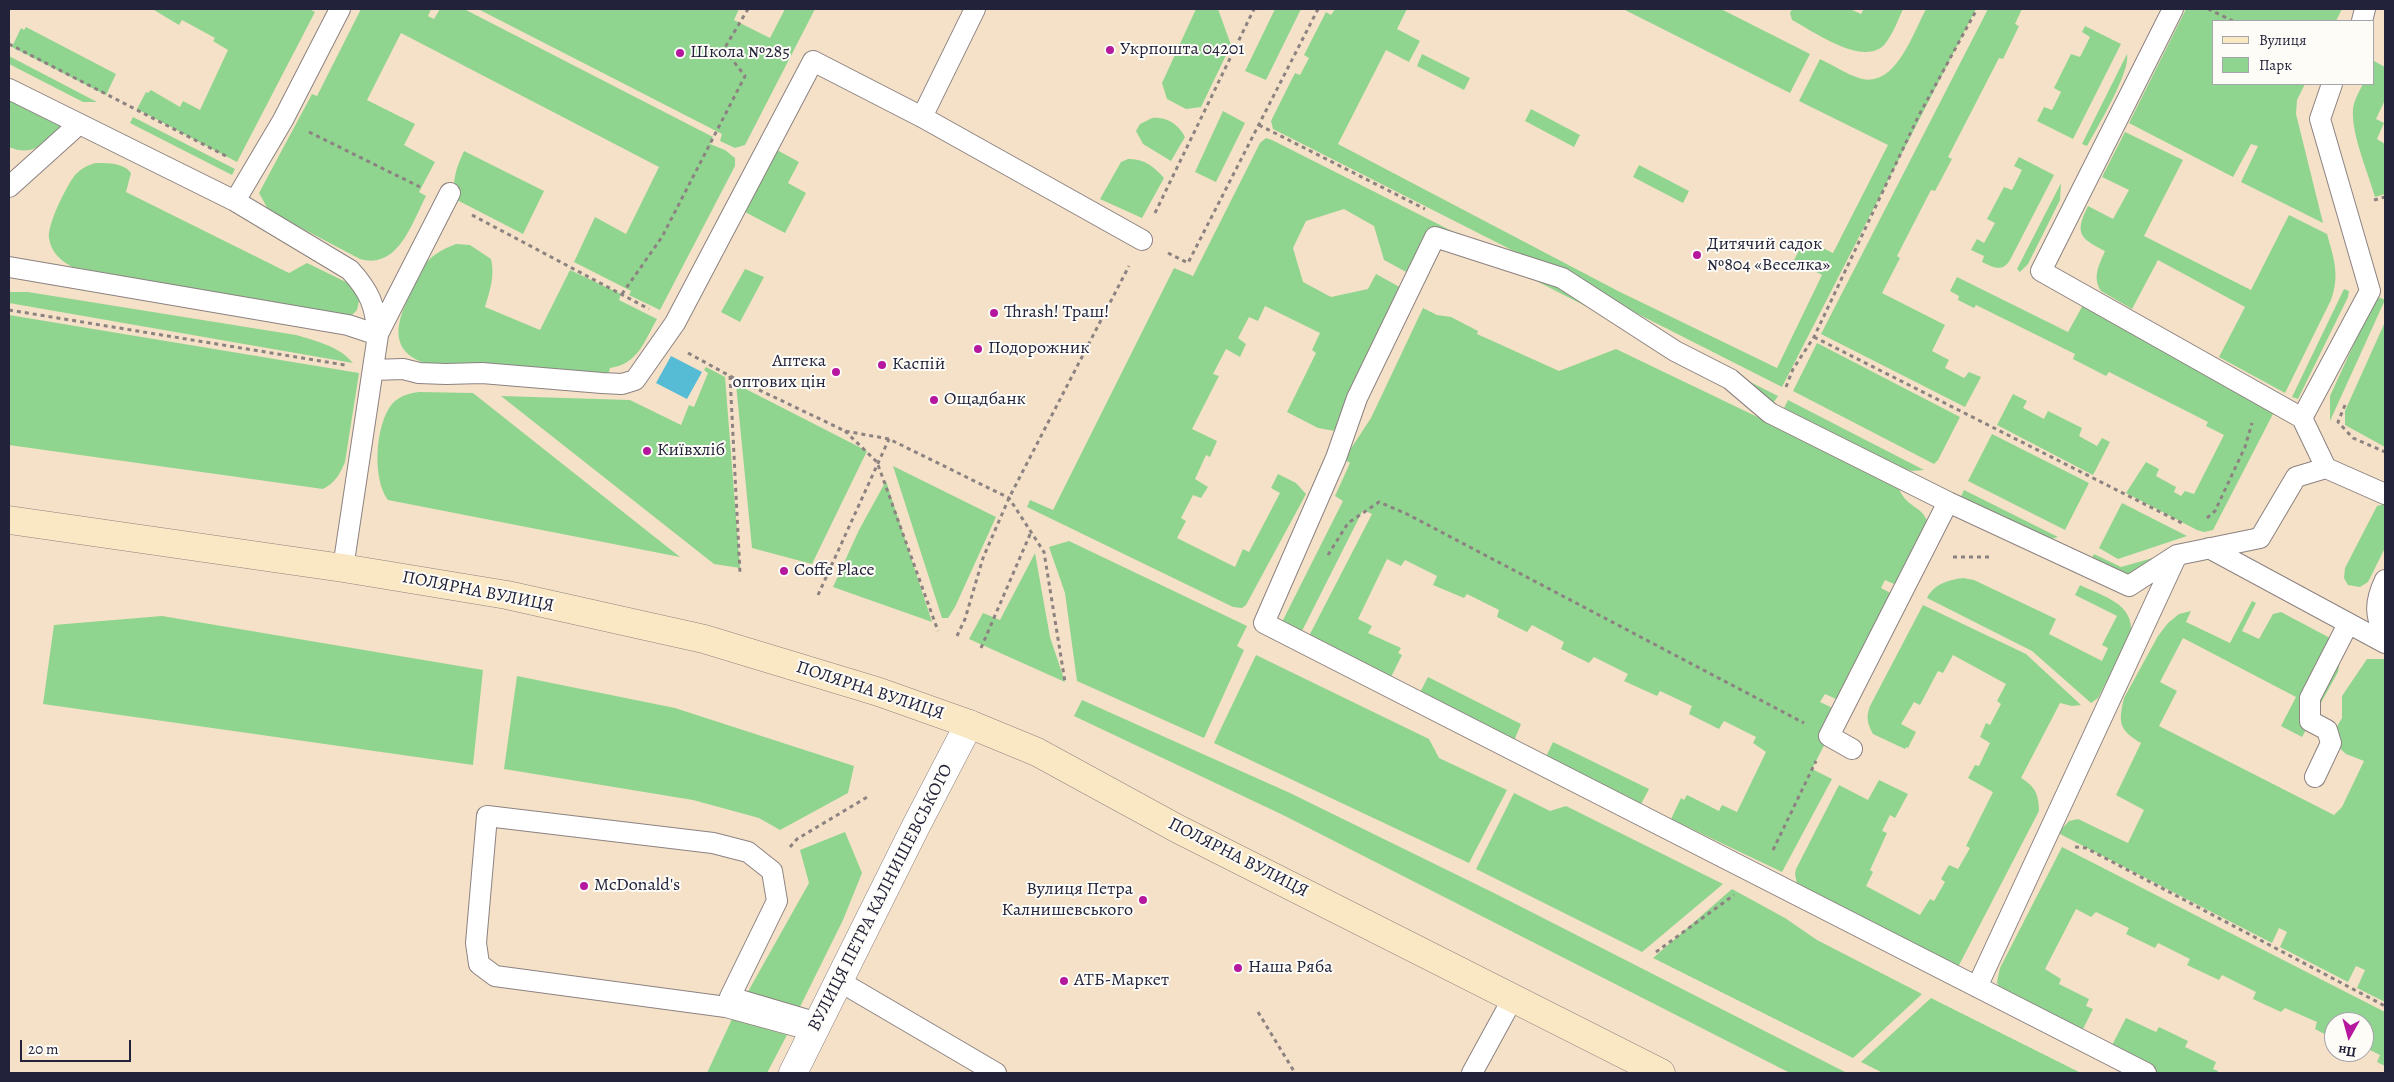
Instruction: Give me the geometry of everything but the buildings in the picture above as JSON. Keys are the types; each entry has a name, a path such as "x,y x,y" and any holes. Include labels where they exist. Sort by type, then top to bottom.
{"main road":[{"name":"ПОЛЯРНА ВУЛИЦЯ","path":"9,520 343,568 507,595 704,639 879,692 969,724 1037,752 1178,829 1661,1073"}],"street":[{"name":"ВУЛИЦЯ ПЕТРА КАЛНИШЕВСЬКОГО","path":"793,1073 969,724"}],"lane":[{"path":"236,200 283,120 340,9"},
{"path":"922,117 975,9"},
{"path":"2173,9 2041,271 2302,418 2326,468"},
{"path":"373,370 403,369 419,373 446,374 482,373 622,384 635,380 675,323 813,61 922,117 1142,240"},
{"path":"2302,418 2370,291 2320,119 2332,85"},
{"path":"9,89 236,200 350,270 370,295 376,311 378,335 343,568"},
{"path":"9,187 79,124"},
{"path":"378,335 450,193"},
{"path":"2146,1073 1264,623 1336,458 1357,398 1435,237 1562,278 1675,350 1730,379 1770,412 1948,502 2129,586 2177,555 2260,538 2296,477 2326,468 2385,494"},
{"path":"9,267 348,325 378,335"},
{"path":"1852,749 1829,736 1948,502"},
{"path":"2209,548 2385,643"},
{"path":"1977,987 2177,555"},
{"path":"2385,580 2379,592 2376,618 2385,638"},
{"path":"2315,777 2331,743 2327,730 2310,721 2310,698 2348,624"},
{"path":"487,816 713,843 748,852 772,871 777,901 730,997 816,1027 726,1007 495,976 479,964 476,942 487,816"},
{"path":"839,981 996,1073"},
{"path":"1472,1073 1514,998"}],"path":[{"path":"748,9 724,50 745,76 662,237 622,294 675,323 682,350 730,376 845,430 889,439 1009,498 1044,552 1065,682"},
{"path":"957,636 965,619 983,558 1009,498 1142,240 1254,9"},
{"path":"1142,240 1188,263 1318,9"},
{"path":"1793,369 1814,337 1918,117 1977,9"},
{"path":"2208,9 2231,20"},
{"path":"9,44 231,158"},
{"path":"9,310 373,370"},
{"path":"1814,337 2186,525"},
{"path":"730,376 740,573"},
{"path":"2346,404 2338,422 2354,438 2385,452"},
{"path":"2202,523 2215,511 2219,503 2246,447 2254,416"},
{"path":"845,430 877,462 938,631"},
{"path":"818,595 889,439"},
{"path":"1324,564 1348,523 1379,502 1407,514 1829,736 1760,876 1656,952"},
{"path":"982,648 1031,532"},
{"path":"1946,558 1998,556"},
{"path":"772,871 796,839 869,796"},
{"path":"2072,846 2086,848 2385,1006"},
{"path":"1258,1012 1295,1073"}],"green space":[{"path":"155,9 309,9 315,12 237,162 137,109 146,92 148,93 151,90 180,107 183,101 200,110 228,50 213,41 215,38 182,20 179,25"},
{"path":"361,9 431,9 428,16 434,19 440,9 464,9 713,137 710,144 725,150 735,158 735,166 660,310 629,295 631,291 574,262 595,217 626,234 659,167 401,33 367,100 415,124 404,145 435,162 419,192 426,196 402,242 384,258 373,261 360,259 269,211 259,193 312,94 317,96"},
{"path":"478,9 739,9 734,20 770,38 785,9 815,9 745,145 735,148 720,141 722,134"},
{"path":"1196,9 1218,9 1231,45 1201,107 1186,109 1167,99 1162,83"},
{"path":"1275,9 1301,9 1266,80 1245,71"},
{"path":"1335,9 1407,9 1397,29 1420,41 1409,62 1386,50 1338,144 1618,291 1777,368 1822,275 1794,260 1805,239 1833,253 1888,145 1799,101 1820,59 1859,78 1872,79 1883,76 1893,68 1909,45 1926,9 1976,9 1782,387 1273,129 1271,121 1295,73 1300,75 1309,58 1304,55 1326,12 1331,15"},
{"path":"1623,9 1721,9 1810,54 1790,93"},
{"path":"1792,9 1850,9 1861,14 1864,9 1903,9 1885,44 1876,50 1865,52 1852,50 1825,39 1792,20 1790,13"},
{"path":"1988,9 2022,9 2015,24 2019,26 2003,59 1999,58 1948,157 1952,159 1935,191 1931,190 1897,256 1900,258 1882,293 1945,325 1932,351 1949,360 1945,368 1964,378 1969,372 1981,377 1965,407 1821,334"},
{"path":"2186,9 2342,9 2336,20 2212,20 2212,85 2304,85 2297,100 2296,114 2323,223 2241,182 2258,146 2251,144 2233,177 2129,123"},
{"path":"2085,26 2121,44 2073,139 2037,121 2044,107 2052,110 2061,92 2054,88 2071,54 2080,57 2090,37 2082,32"},
{"path":"26,27 116,74 106,95 12,47 21,28 24,30"},
{"path":"1422,54 1470,78 1464,90 1417,66"},
{"path":"2127,54 2124,73 2112,100 2087,146 2082,144"},
{"path":"9,56 97,102 83,102 9,64"},
{"path":"2374,61 2385,67 2385,100 2376,119 2384,123 2377,139 2385,144 2385,194 2375,197 2357,141 2353,119 2356,99 2363,85 2374,85"},
{"path":"9,96 64,125 46,142 33,149 18,150 9,147"},
{"path":"1531,109 1580,135 1574,147 1525,121"},
{"path":"1223,111 1245,123 1216,182 1195,172"},
{"path":"133,117 235,169 232,175 130,123"},
{"path":"1152,118 1163,118 1172,122 1185,137 1171,161 1143,144 1136,131 1140,124"},
{"path":"2125,132 2183,160 2144,236 2251,290 2289,215 2327,234 2336,275 2334,291 2285,393 2219,357 2245,307 2158,260 2132,309 2101,291 2098,286 2097,276 2105,251 2085,238 2082,234 2081,223 2088,206 2113,219 2129,190 2102,177"},
{"path":"1266,138 1778,396 1774,402 1448,236 1423,281 1384,260 1374,226 1344,209 1306,221 1293,248 1303,282 1331,297 1368,289 1376,274 1416,296 1335,431 1318,428 1287,412 1316,353 1312,350 1320,333 1265,306 1258,321 1249,317 1238,338 1246,344 1240,357 1226,349 1213,374 1219,376 1192,429 1217,441 1210,457 1206,455 1195,479 1208,487 1201,498 1193,495 1181,518 1186,521 1177,538 1235,567 1243,549 1249,552 1280,493 1271,488 1278,474 1296,483 1306,494 1246,605 1242,608 1233,607 1027,507 1030,500 1053,510 1174,268 1193,276 1260,143"},
{"path":"777,150 799,162 788,183 806,193 785,233 745,212"},
{"path":"464,151 544,191 523,234 455,199 455,174"},
{"path":"2019,157 2054,175 2010,260 2001,268 1997,268 1982,262 1984,256 1971,250 1977,239 1984,243 1995,223 1987,219 2004,187 2012,190 2022,170 2014,166"},
{"path":"1128,159 1139,160 1148,164 1164,178 1142,218 1100,199 1121,162"},
{"path":"96,163 115,164 124,167 131,173 126,192 289,273 307,263 350,284 360,297 357,310 351,316 72,267 54,251 50,243 49,232 58,205 72,179 83,168"},
{"path":"1639,165 1689,191 1683,203 1633,177"},
{"path":"2061,183 2060,200 2028,264 2020,272 2017,269"},
{"path":"456,244 470,245 491,259 492,277 485,307 540,330 570,270 621,294 619,300 657,319 644,344 634,357 620,366 610,368 608,375 428,364 412,357 402,347 399,335 400,322 404,308 423,267 438,253"},
{"path":"745,269 764,277 740,322 721,312"},
{"path":"1957,277 2068,332 2083,305 2274,412 2213,530 2204,532 2197,530 2126,493 2146,462 2159,469 2156,476 2176,487 2174,492 2181,496 2185,491 2194,494 2224,435 2206,426 2208,422 2109,372 2106,376 2073,359 2075,354 1976,305 1974,308 1958,300 1959,296 1950,291"},
{"path":"2344,289 2349,291 2348,297 2298,399 2292,397"},
{"path":"9,292 28,292 296,335 334,348 353,363 9,303"},
{"path":"2376,296 2385,300 2330,421 2330,396"},
{"path":"1423,308 1437,315 1451,317 1478,331 1477,334 1559,371 1616,349 1895,483 1906,500 1925,517 1930,528 1905,589 1885,580 1881,588 1898,597 1847,704 1825,694 1820,702 1841,712 1812,769 1832,779 1782,872 1671,819 1681,798 1684,800 1687,795 1719,811 1722,805 1737,812 1766,752 1753,743 1756,737 1724,721 1719,729 1689,714 1692,706 1660,691 1657,696 1624,681 1628,674 1594,657 1589,663 1561,649 1564,642 1532,625 1527,632 1497,617 1499,610 1467,594 1464,598 1433,585 1437,576 1405,560 1401,566 1387,559 1358,619 1372,626 1368,633 1401,648 1398,653 1402,655 1390,679 1309,636 1372,514 1363,510 1302,631 1279,628 1343,501 1335,496 1350,463 1344,459 1371,418"},
{"path":"9,315 359,373 345,462 334,481 323,489 9,445"},
{"path":"2385,322 2385,447 2345,425 2345,411"},
{"path":"1817,343 1960,417 1938,460 1934,464 1793,391"},
{"path":"706,367 725,377 740,568 714,564 501,396 630,400 681,425 689,405 694,407 708,373 704,370"},
{"path":"736,384 867,451 812,564 752,548"},
{"path":"419,392 473,393 680,557 388,500 379,479 378,452 382,425 386,413 395,401 404,395"},
{"path":"2013,394 2027,401 2023,408 2044,419 2048,411 2082,428 2079,436 2097,446 2102,438 2110,442 2093,475 1997,425"},
{"path":"1788,400 1924,470 1912,471 1898,467 1784,408"},
{"path":"1992,434 2089,483 2065,530 1968,481"},
{"path":"893,466 996,517 955,607 948,618 942,618"},
{"path":"886,481 932,622 833,587 859,530"},
{"path":"1964,490 2058,537 2044,541 1960,499"},
{"path":"2122,503 2187,536 2118,559 2099,548"},
{"path":"2385,504 2385,548 2368,582 2360,587 2348,585 2344,578 2345,568 2377,506"},
{"path":"1069,541 1247,626 1237,646 1244,650 1204,738 1077,681 1065,593 1049,547"},
{"path":"2202,544 2125,575 2088,565 2094,554 2121,567"},
{"path":"1035,553 1050,637 1065,682 969,639 983,613 1000,620"},
{"path":"1963,578 1974,580 2056,619 2049,634 2102,661 2108,648 2102,645 2117,616 2075,595 2080,585 2116,602 2123,608 2131,623 2131,634 2098,698 2091,703 2032,651 1927,598 1933,589 1938,586"},
{"path":"2252,601 2256,603 2242,631 2259,639 2273,614 2281,612 2330,638 2341,656 2338,672 2302,737 2281,726 2296,697 2183,638 2160,682 2177,691 2159,726 2334,815 2342,807 2364,761 2346,754 2335,744 2336,728 2342,718 2342,696 2367,659 2385,659 2385,1002 2357,988 2365,970 2356,966 2348,982 2280,947 2287,932 2279,928 2272,943 2058,833 2069,821 2078,819 2128,843 2144,810 2116,795 2141,743 2128,734 2122,725 2121,714 2124,698 2158,636 2168,623 2179,614 2191,611 2186,622 2230,643"},
{"path":"1923,605 2026,654 2081,705 2072,706 2060,703 2021,778 2030,784 2035,791 2039,811 1957,969 1797,884 1795,874 1839,785 1868,800 1879,780 1908,794 1895,818 1890,815 1882,831 1887,833 1870,870 1873,872 1866,886 1920,915 1930,899 1934,901 1945,882 1941,879 1949,865 1958,869 1970,848 1966,846 1993,792 1968,778 1975,765 1979,766 1990,743 1980,737 1986,723 1990,725 2001,704 1997,701 2006,684 1953,655 1943,673 1938,671 1920,705 1914,702 1901,724 1916,732 1908,748 1906,747 1905,749 1873,734 1868,723 1870,706"},
{"path":"162,616 483,670 473,765 43,704 54,625"},
{"path":"1256,655 1429,739 1439,758 1507,790 1469,863 1214,743"},
{"path":"517,676 675,708 854,766 848,793 780,830 759,818 693,800 504,769"},
{"path":"1428,677 1521,724 1514,741 1417,698"},
{"path":"1082,700 1290,793 1498,895 1847,1073 1790,1073 1285,816 1074,716"},
{"path":"1553,742 1649,789 1641,804 1543,763"},
{"path":"1514,793 1550,811 1566,806 1723,884 1642,952 1476,869"},
{"path":"845,832 862,873 843,920 797,1013 745,997 809,883 800,850"},
{"path":"2062,847 2385,1012 2385,1066 2377,1062 2380,1055 2374,1052 2374,1012 2324,1012 2324,1034 2315,1029 2317,1022 2285,1008 2281,1012 2253,999 2256,992 2222,975 2219,980 2187,965 2190,959 2158,943 2155,948 2126,934 2129,928 2096,912 2091,917 2076,909 2045,969 2061,979 2059,984 2089,999 2086,1006 2093,1009 2083,1029 2075,1033 2000,991 1997,982 2000,968"},
{"path":"1732,889 1785,918 1817,940 1922,994 1853,1058 1653,958"},
{"path":"1931,998 2081,1073 1883,1073 1861,1062"},
{"path":"2126,1018 2156,1032 2159,1027 2188,1041 2185,1047 2216,1062 2213,1069 2218,1071 2217,1073 2153,1073 2109,1051"},
{"path":"732,1019 787,1035 767,1073 707,1073"}],"water":[{"path":"671,356 702,372 687,399 656,383"}],"place":[{"name":"Укрпошта 04201","path":"1110,50"},
{"name":"Школа №285","path":"680,53"},
{"name":"Дитячий садок №804 «Веселка»","path":"1697,255"},
{"name":"Thrash! Траш!","path":"994,313"},
{"name":"Подорожник","path":"978,349"},
{"name":"Каспій","path":"882,365"},
{"name":"Аптека оптових цін","path":"836,372"},
{"name":"Ощадбанк","path":"934,400"},
{"name":"Київхліб","path":"647,451"},
{"name":"Coffe Place","path":"784,571"},
{"name":"McDonald's","path":"584,886"},
{"name":"Вулиця Петра Калнишевського","path":"1143,900"},
{"name":"Наша Ряба","path":"1238,968"},
{"name":"АТБ-Маркет","path":"1064,981"}]}
